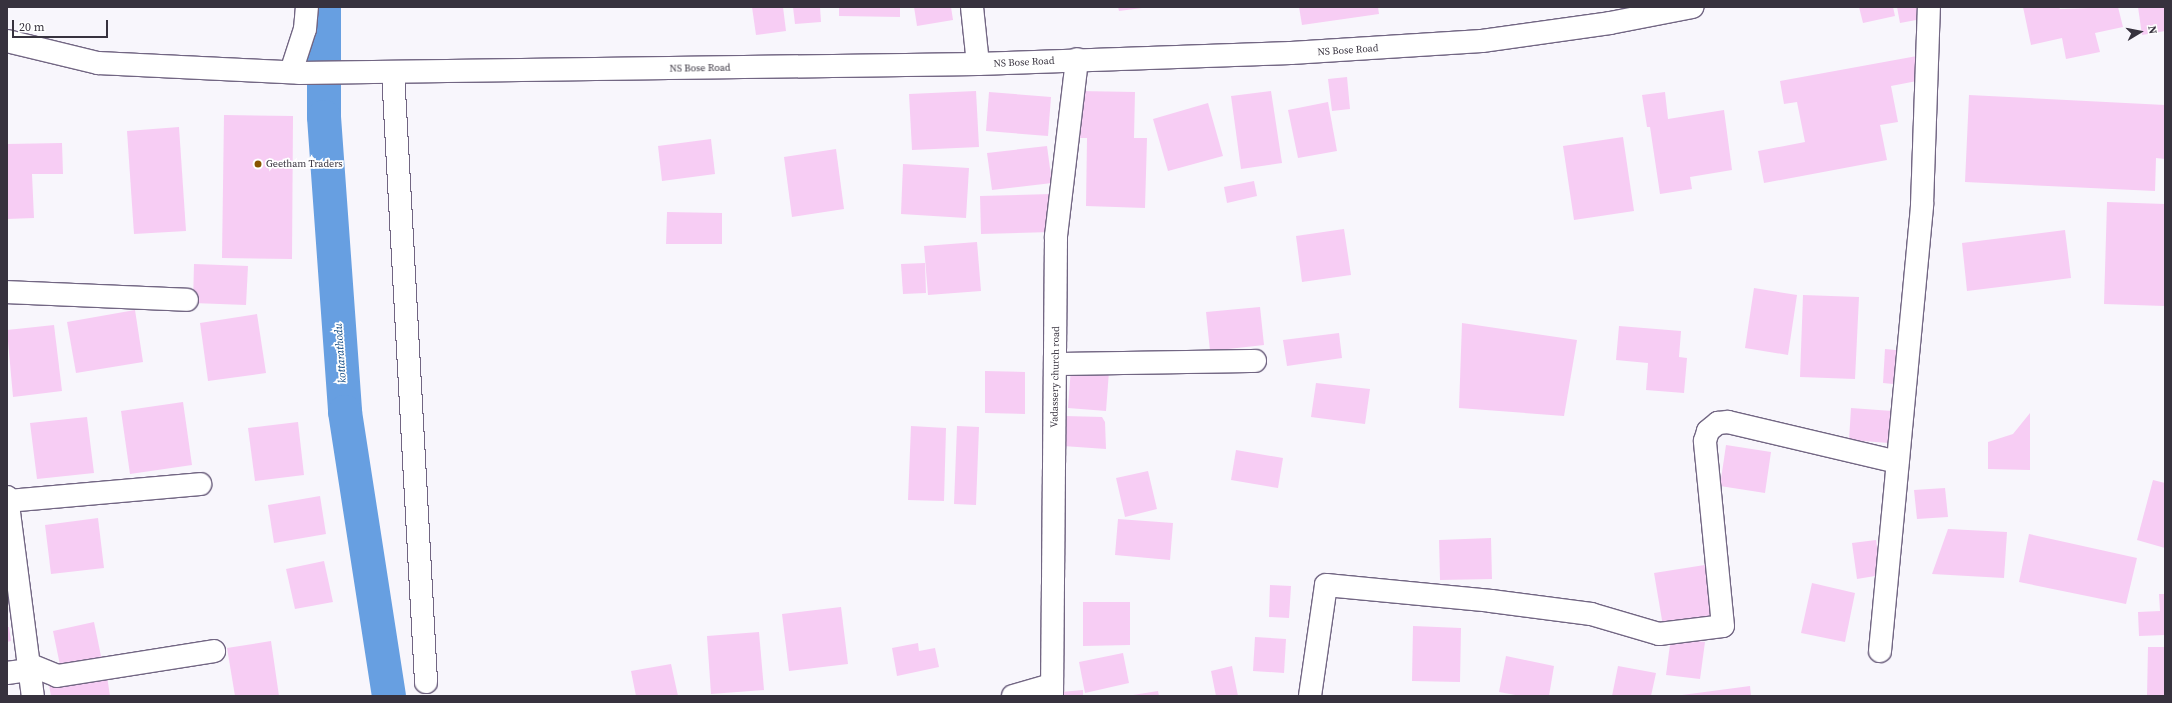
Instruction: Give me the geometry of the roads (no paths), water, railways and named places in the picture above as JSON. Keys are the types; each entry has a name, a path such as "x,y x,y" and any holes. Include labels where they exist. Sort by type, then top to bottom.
{"street":[{"path":"295,72 305,29 307,7"},
{"path":"972,7 978,64"},
{"name":"NS Bose Road","path":"7,41 98,63 295,72 978,64 1291,53 1482,41 1610,23 1692,7"},
{"path":"1880,651 1922,205 1929,7"},
{"name":"Vadassery church road","path":"1052,691 1056,236 1077,60"},
{"path":"393,72 426,682"},
{"path":"7,292 187,300"},
{"path":"1056,364 1255,361"},
{"path":"1310,696 1326,585 1491,601 1591,614 1659,634 1723,626 1705,441 1708,431 1718,423 1728,422 1897,462"},
{"path":"33,696 7,500 200,484"},
{"path":"7,673 28,667 57,676 214,651"},
{"path":"1013,696 1052,691"}],"waterway":[{"name":"kottarathodu","path":"324,7 324,117 345,412 389,696"}],"place":[{"name":"Geetham Traders","path":"258,164"}]}
